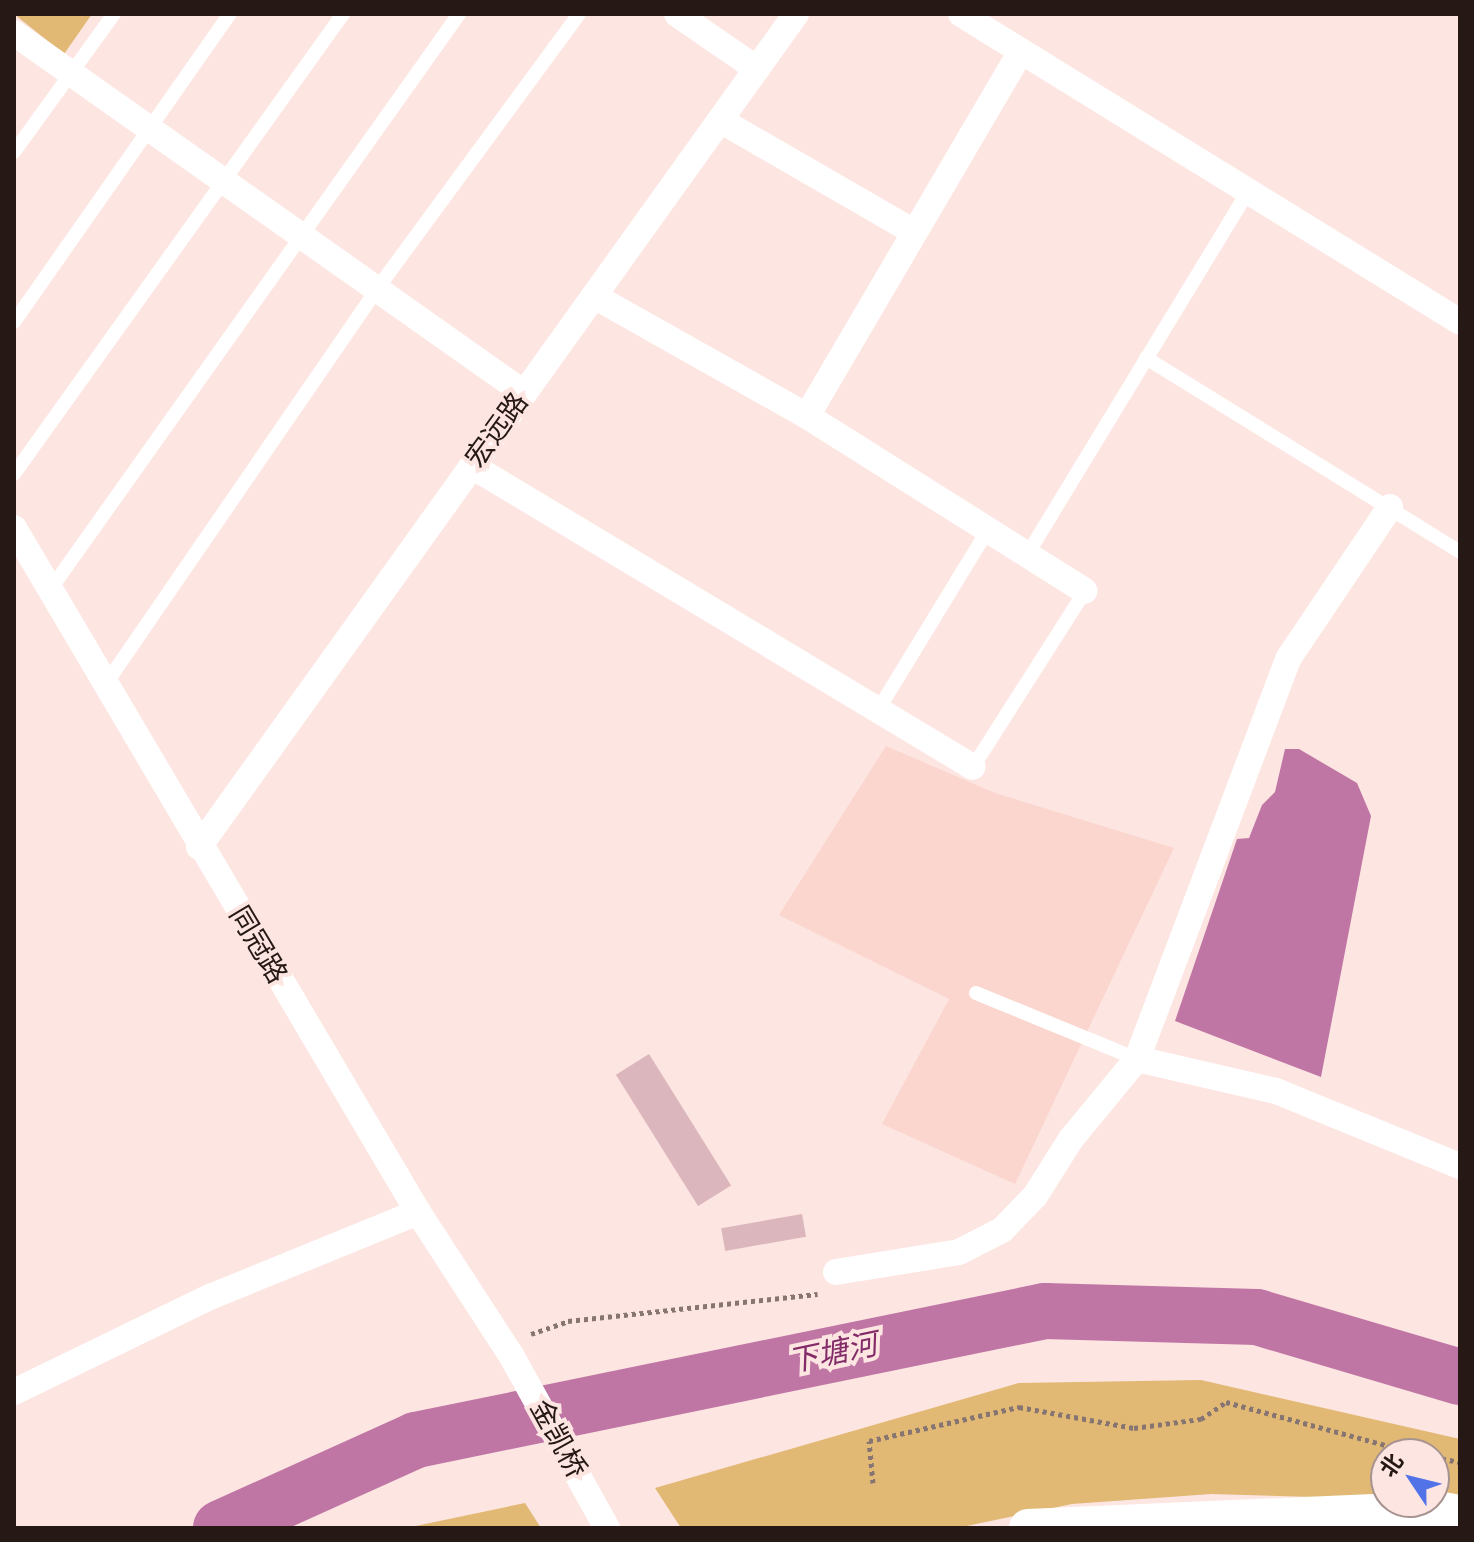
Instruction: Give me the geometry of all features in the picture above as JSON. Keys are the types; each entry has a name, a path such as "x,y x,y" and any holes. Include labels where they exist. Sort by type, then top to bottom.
{"street":[{"path":"677,14 757,69"},
{"name":"宏远路","path":"199,847 796,14"},
{"path":"961,14 1460,322"},
{"path":"14,33 524,393"},
{"path":"807,416 1021,51"},
{"path":"720,120 914,232"},
{"path":"594,296 807,416 1085,591"},
{"path":"472,466 973,767"},
{"path":"836,1272 959,1252 1002,1230 1035,1196 1071,1139 1137,1059 1288,659 1390,507"},
{"name":"同冠路","path":"14,528 199,847 418,1212 508,1350"},
{"path":"1137,1059 1276,1091 1460,1166"},
{"path":"14,1392 210,1297 418,1212"},
{"name":"金凯桥","path":"508,1350 606,1526"},
{"path":"1028,1528 1314,1514 1460,1514"}],"lane":[{"path":"14,152 114,14"},
{"path":"14,322 152,131 230,14"},
{"path":"14,474 343,14"},
{"path":"50,590 305,238 459,14"},
{"path":"105,685 377,289 579,14"},
{"path":"1027,555 1248,191"},
{"path":"1146,358 1460,552"},
{"path":"878,710 988,530"},
{"path":"973,767 1085,591"},
{"path":"976,993 1137,1059"}],"path":[{"path":"508,1350 568,1321 837,1292 836,1272"},
{"path":"873,1483 869,1441 1019,1407 1134,1428 1201,1419 1226,1402 1370,1441"}],"shaded area":[{"path":"14,14 92,14 64,54"},
{"path":"886,746 995,793 1174,848 1015,1184 882,1124 949,999 779,915"},
{"path":"1285,749 1299,749 1357,783 1371,816 1321,1077 1175,1021 1237,839 1249,838 1262,805 1275,792"},
{"path":"1201,1380 1460,1439 1460,1506 1450,1504 1450,1438 1370,1438 1370,1499 1211,1494 1072,1504 957,1528 681,1528 655,1488 1019,1383"},
{"path":"525,1503 541,1528 406,1528"}],"building":[{"path":"649,1054 731,1185 698,1206 616,1075"},
{"path":"802,1214 806,1237 725,1251 721,1228"}],"waterway":[{"name":"下塘河","path":"221,1528 416,1440 1045,1311 1257,1317 1460,1377"}]}
